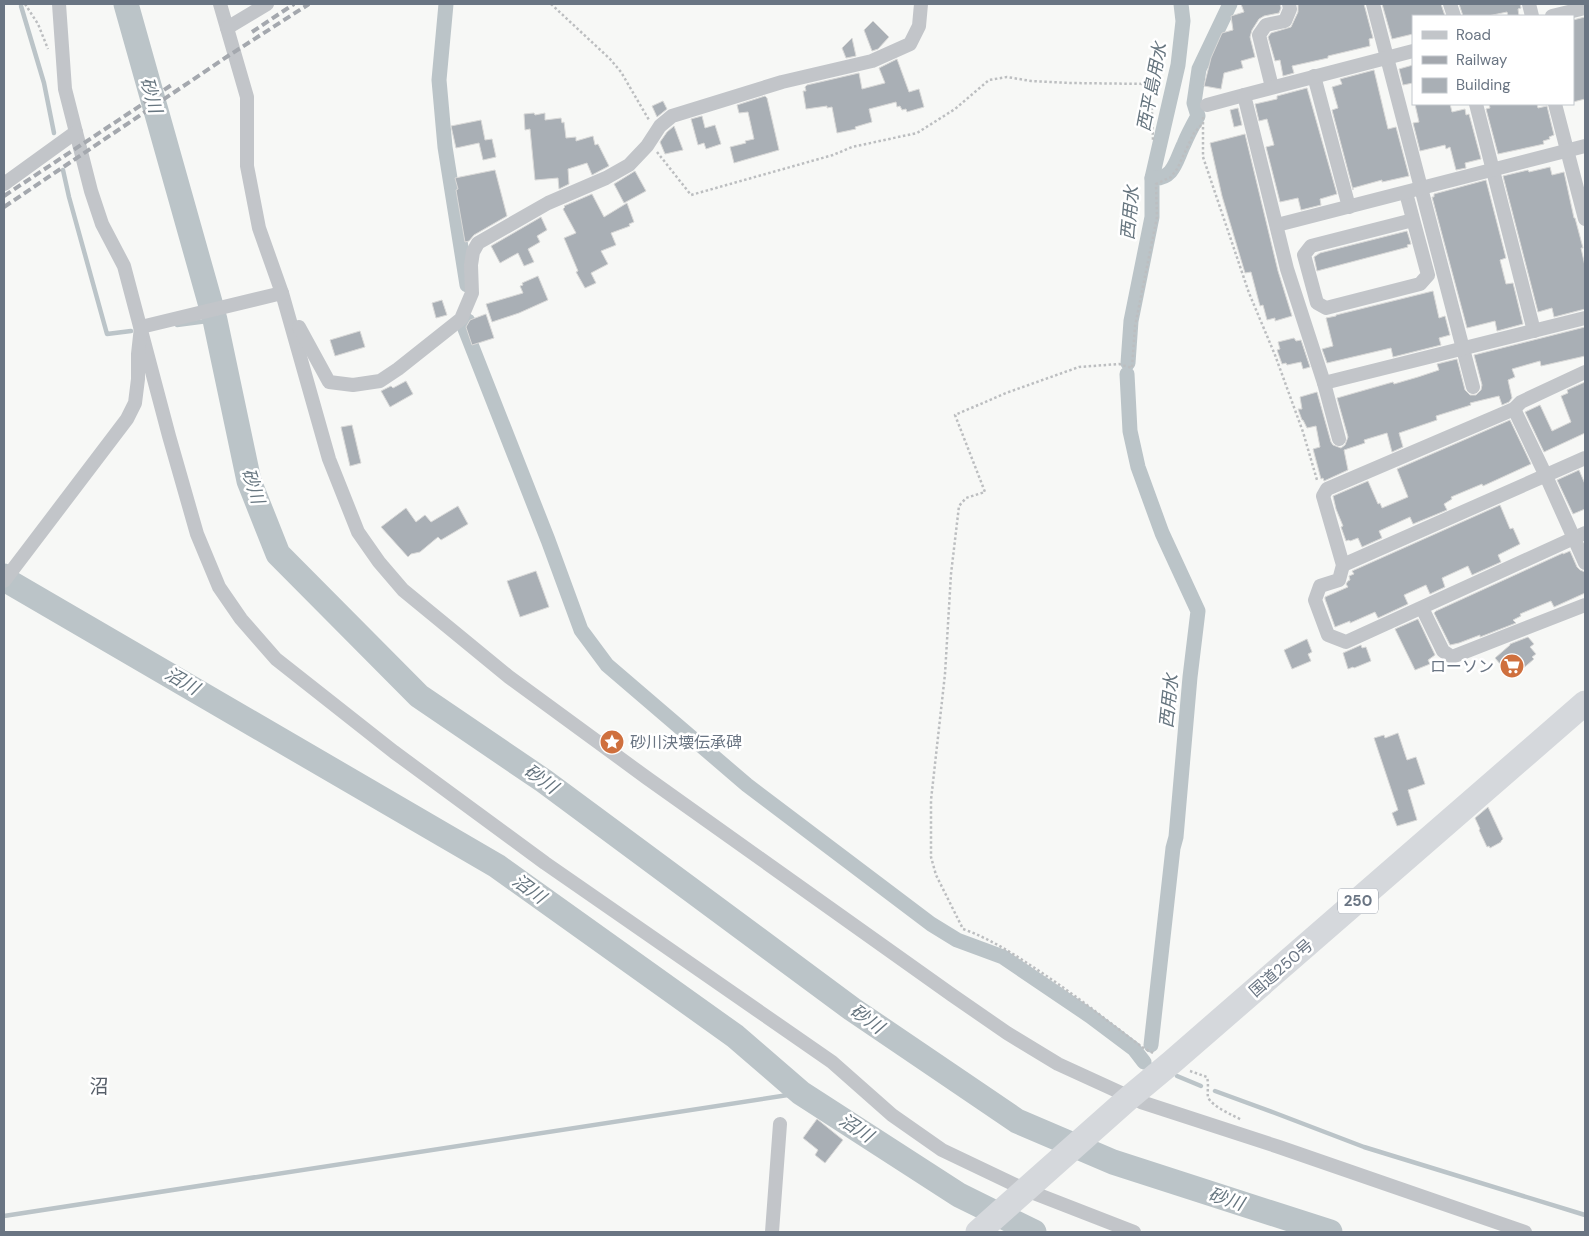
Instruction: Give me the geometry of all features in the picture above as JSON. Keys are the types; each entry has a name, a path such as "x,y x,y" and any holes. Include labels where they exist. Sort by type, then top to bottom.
{"highway":[{"name":"国道250号","path":"983,1228 1130,1097 1585,703"}],"street":[{"path":"59,4 65,89 91,191 102,224 124,266 147,326 169,436 197,534 219,587 241,619 276,659 394,752 545,864 832,1062 892,1115 942,1150 1023,1192 1134,1232"},
{"path":"220,4 247,97 248,166 259,228 282,293 329,459 358,532 404,590 509,677 647,778 952,996 1058,1064 1130,1097 1525,1232"},
{"path":"227,28 267,4"},
{"path":"282,293 329,382 353,385 380,381 461,319 472,293 471,265 473,252 478,243 548,203 629,166 648,146 660,126 672,116 782,82 872,61 910,44 919,26 921,4"},
{"path":"1272,87 1259,35 1266,25 1285,21 1290,9 1288,4"},
{"path":"1373,4 1473,387"},
{"path":"1556,15 1585,8"},
{"path":"1207,105 1412,51"},
{"path":"1314,76 1349,207"},
{"path":"1244,95 1288,269 1324,383 1339,439"},
{"path":"1476,105 1534,331"},
{"path":"1555,105 1585,219"},
{"path":"4,184 76,132"},
{"path":"1277,225 1585,146"},
{"path":"1406,193 1428,275 1420,284 1326,308 1317,303 1304,255 1311,246 1413,220"},
{"path":"147,326 282,293"},
{"path":"1324,383 1585,318"},
{"path":"4,582 127,419 135,403 138,379 138,354 147,326"},
{"path":"1580,536 1346,642 1328,635 1315,600 1320,586 1339,580 1343,565 1323,496 1327,488 1514,409 1521,402 1585,372"},
{"path":"1514,409 1546,476 1580,536 1585,563"},
{"path":"1343,565 1585,458"},
{"path":"1422,608 1443,650 1452,657 1585,604"},
{"path":"772,1232 780,1124"}],"path":[{"path":"25,4 38,24 48,50"},
{"path":"551,4 610,59 621,72 656,132"},
{"path":"648,146 660,155 691,195 833,155 852,147 916,133 955,109 989,80 1007,77 1032,81 1071,83 1151,84 1153,141"},
{"path":"1207,105 1203,123 1203,156 1249,293 1275,355 1303,432 1320,490 1326,492"},
{"path":"1159,1056 1142,1047 1062,986 1000,945 963,929 936,875 931,857 931,800 945,674 951,574 959,506 966,498 985,492 955,415 1006,393 1079,367 1119,364 1132,368 1136,326 1157,217 1156,184 1171,177 1177,169 1194,134 1203,123"},
{"path":"1185,1070 1207,1077 1209,1084 1208,1097 1211,1101 1246,1122"}],"building":[{"path":"1241,4 1280,4 1281,8 1279,13 1259,19 1252,30 1250,37 1255,57 1241,61 1243,68 1224,73 1221,89 1204,86 1211,58 1222,33 1233,30 1231,16 1244,12"},
{"path":"1298,4 1364,4 1373,38 1369,39 1370,46 1292,66 1294,73 1283,76 1280,60 1275,61 1268,37 1271,33 1291,27 1298,12"},
{"path":"1382,4 1441,4 1445,15 1412,15 1412,34 1392,39"},
{"path":"1459,4 1520,4 1521,8 1518,9 1519,15 1508,15 1507,12 1493,15 1463,15"},
{"path":"1585,17 1585,99 1574,102 1574,20"},
{"path":"873,21 889,37 878,49 872,51 864,30"},
{"path":"852,38 856,56 846,58 842,48"},
{"path":"897,59 909,92 919,89 924,107 907,112 906,109 902,110 900,106 897,107 896,102 869,109 872,122 855,127 856,129 837,133 832,107 806,109 803,91 806,91 805,87 807,85 859,73 862,89 885,83 879,68"},
{"path":"1412,65 1412,83 1403,85 1399,69"},
{"path":"1374,70 1388,129 1396,127 1409,176 1382,182 1382,180 1353,188 1353,190 1332,110 1338,108 1332,87 1342,84 1340,79"},
{"path":"1307,88 1337,194 1320,199 1321,205 1301,210 1298,198 1280,202 1266,147 1274,145 1267,119 1259,121 1255,104 1277,99 1277,96"},
{"path":"765,96 779,150 734,163 730,147 754,139 748,112 739,113 737,105"},
{"path":"663,101 667,109 657,117 652,106"},
{"path":"1415,105 1450,105 1452,112 1465,109 1466,115 1469,114 1481,159 1465,163 1466,168 1456,170 1450,147 1446,149 1445,145 1420,151 1413,123 1419,122"},
{"path":"1489,105 1537,105 1538,108 1547,106 1554,135 1549,137 1550,139 1543,141 1544,144 1498,154 1486,109 1490,108"},
{"path":"1238,108 1242,125 1234,127 1230,110"},
{"path":"534,113 535,115 545,113 545,120 561,118 562,123 564,122 566,138 576,137 576,141 593,136 595,145 598,144 609,166 592,175 587,163 568,169 569,184 559,189 558,178 535,180 530,129 525,130 524,114"},
{"path":"702,116 705,128 715,125 721,144 706,149 704,143 698,145 691,119"},
{"path":"481,120 485,140 492,139 496,157 483,160 479,143 456,148 451,126"},
{"path":"674,126 683,150 665,154 660,142"},
{"path":"1245,134 1278,271 1292,316 1275,321 1275,318 1267,320 1263,305 1260,306 1251,272 1245,273 1222,196 1210,143"},
{"path":"1550,167 1552,175 1564,172 1583,248 1581,248 1585,266 1585,309 1554,317 1552,308 1538,312 1503,176"},
{"path":"495,170 507,216 465,242 455,178"},
{"path":"635,171 646,191 624,203 614,184"},
{"path":"1486,180 1506,258 1500,260 1506,284 1513,283 1523,324 1497,331 1495,321 1467,328 1432,197 1434,197 1434,194"},
{"path":"592,194 604,217 627,203 634,222 629,224 630,226 611,233 616,245 601,251 608,264 591,273 596,283 585,288 576,272 578,271 564,238 576,233 563,209 564,206"},
{"path":"541,217 547,230 537,236 540,242 528,249 534,262 524,266 518,253 500,263 491,246"},
{"path":"1407,231 1411,244 1407,245 1408,247 1317,271 1314,257 1320,253"},
{"path":"538,276 548,300 492,322 486,304 523,293 520,286 523,285 522,283"},
{"path":"1433,291 1439,318 1445,316 1450,335 1439,338 1441,345 1393,357 1391,348 1327,363 1322,349 1333,346 1326,318"},
{"path":"442,300 447,315 436,318 432,303"},
{"path":"486,314 494,338 472,345 466,327 470,320"},
{"path":"1585,327 1585,356 1541,366 1540,361 1512,369 1515,377 1508,380 1512,398 1509,402 1502,405 1499,396 1470,403 1471,405 1436,416 1437,420 1399,433 1403,447 1392,452 1387,433 1364,440 1365,443 1344,450 1348,470 1324,481 1323,478 1321,479 1313,449 1320,447 1316,426 1307,428 1302,420 1298,409 1302,409 1300,397 1317,392 1331,442 1333,445 1341,448 1345,445 1348,437 1337,398 1418,377 1439,370 1437,364 1457,359 1465,390 1470,395 1476,395 1481,390 1482,385 1474,355"},
{"path":"360,331 365,347 335,356 330,340"},
{"path":"1294,338 1296,341 1301,340 1310,367 1303,369 1301,362 1287,365 1286,363 1282,364 1277,350 1280,349 1278,342"},
{"path":"406,381 413,394 390,407 381,391 391,386 393,388"},
{"path":"1585,382 1585,433 1544,452 1525,412 1540,405 1552,431 1571,422 1561,396 1568,393 1567,390"},
{"path":"1510,420 1531,464 1483,486 1482,484 1451,497 1452,499 1444,504 1447,510 1413,524 1410,517 1379,531 1382,538 1362,547 1358,538 1346,541 1333,496 1368,481 1378,504 1380,503 1382,508 1408,497 1397,469"},
{"path":"352,425 361,463 350,466 341,427"},
{"path":"1579,470 1585,484 1585,509 1573,514 1557,480"},
{"path":"1500,505 1510,529 1513,528 1520,544 1498,555 1501,562 1472,575 1468,566 1442,578 1445,587 1430,594 1426,585 1404,595 1408,604 1378,618 1375,612 1350,623 1350,621 1335,627 1325,597 1348,587 1346,584 1350,580 1349,576 1354,574 1352,571"},
{"path":"458,506 468,524 441,540 438,537 420,552 411,554 408,557 381,527 406,508 416,522 425,515 431,522"},
{"path":"1570,551 1577,567 1585,572 1585,593 1554,607 1551,601 1520,614 1521,616 1513,620 1516,623 1480,637 1480,635 1450,645 1434,613 1436,611"},
{"path":"536,571 549,607 520,617 507,581"},
{"path":"1418,619 1435,655 1428,660 1430,664 1415,670 1395,629"},
{"path":"1528,637 1534,644 1530,647 1536,654 1532,657 1534,659 1512,678 1495,658 1510,644"},
{"path":"1307,639 1312,652 1308,654 1311,661 1292,669 1284,650"},
{"path":"1361,645 1362,648 1366,647 1371,661 1348,669 1343,653"},
{"path":"1398,733 1407,760 1416,757 1425,784 1408,790 1417,820 1397,826 1392,813 1398,810 1374,738 1384,735 1385,738"},
{"path":"1488,807 1503,839 1490,848 1489,846 1487,847 1475,818"},
{"path":"817,1119 843,1140 825,1163 815,1155 818,1150 803,1138"}],"waterway":[{"name":"砂川","path":"126,4 215,320 249,481 278,554 419,696 544,781 852,1009 1017,1121 1113,1162 1330,1232"},
{"path":"446,4 439,80 445,147 467,285"},
{"name":"西平島用水","path":"1152,178 1178,65 1183,21 1181,4"},
{"name":"西用水","path":"1128,363 1131,321 1152,217 1152,178 1165,176 1173,168 1198,116 1194,103 1199,69 1230,4"},
{"path":"21,6 44,83 54,133"},
{"path":"63,170 107,334 131,331"},
{"path":"177,325 215,320"},
{"path":"468,321 465,329 548,540 581,630 607,665 747,785 931,924 957,940 1003,957 1090,1016 1134,1049 1144,1062"},
{"name":"西用水","path":"1127,374 1130,431 1138,467 1162,533 1198,611 1190,677 1176,837 1173,848 1151,1045"},
{"name":"沼川","path":"4,576 11,583 497,866 735,1036 801,1093 959,1195 1034,1232"},
{"name":"西用水","path":"1144,1062 1151,1065"},
{"path":"1177,1076 1201,1086"},
{"path":"1215,1091 1364,1147 1585,1215"},
{"path":"4,1216 801,1093"}],"railway":[{"path":"252,32 294,4"},
{"path":"4,207 228,56 309,4"},
{"path":"4,196 173,84"}],"place":[{"name":"ローソン","path":"1512,666"},
{"name":"砂川決壊伝承碑","path":"612,742"}],"district":[{"name":"沼","path":"99,1086"}]}
